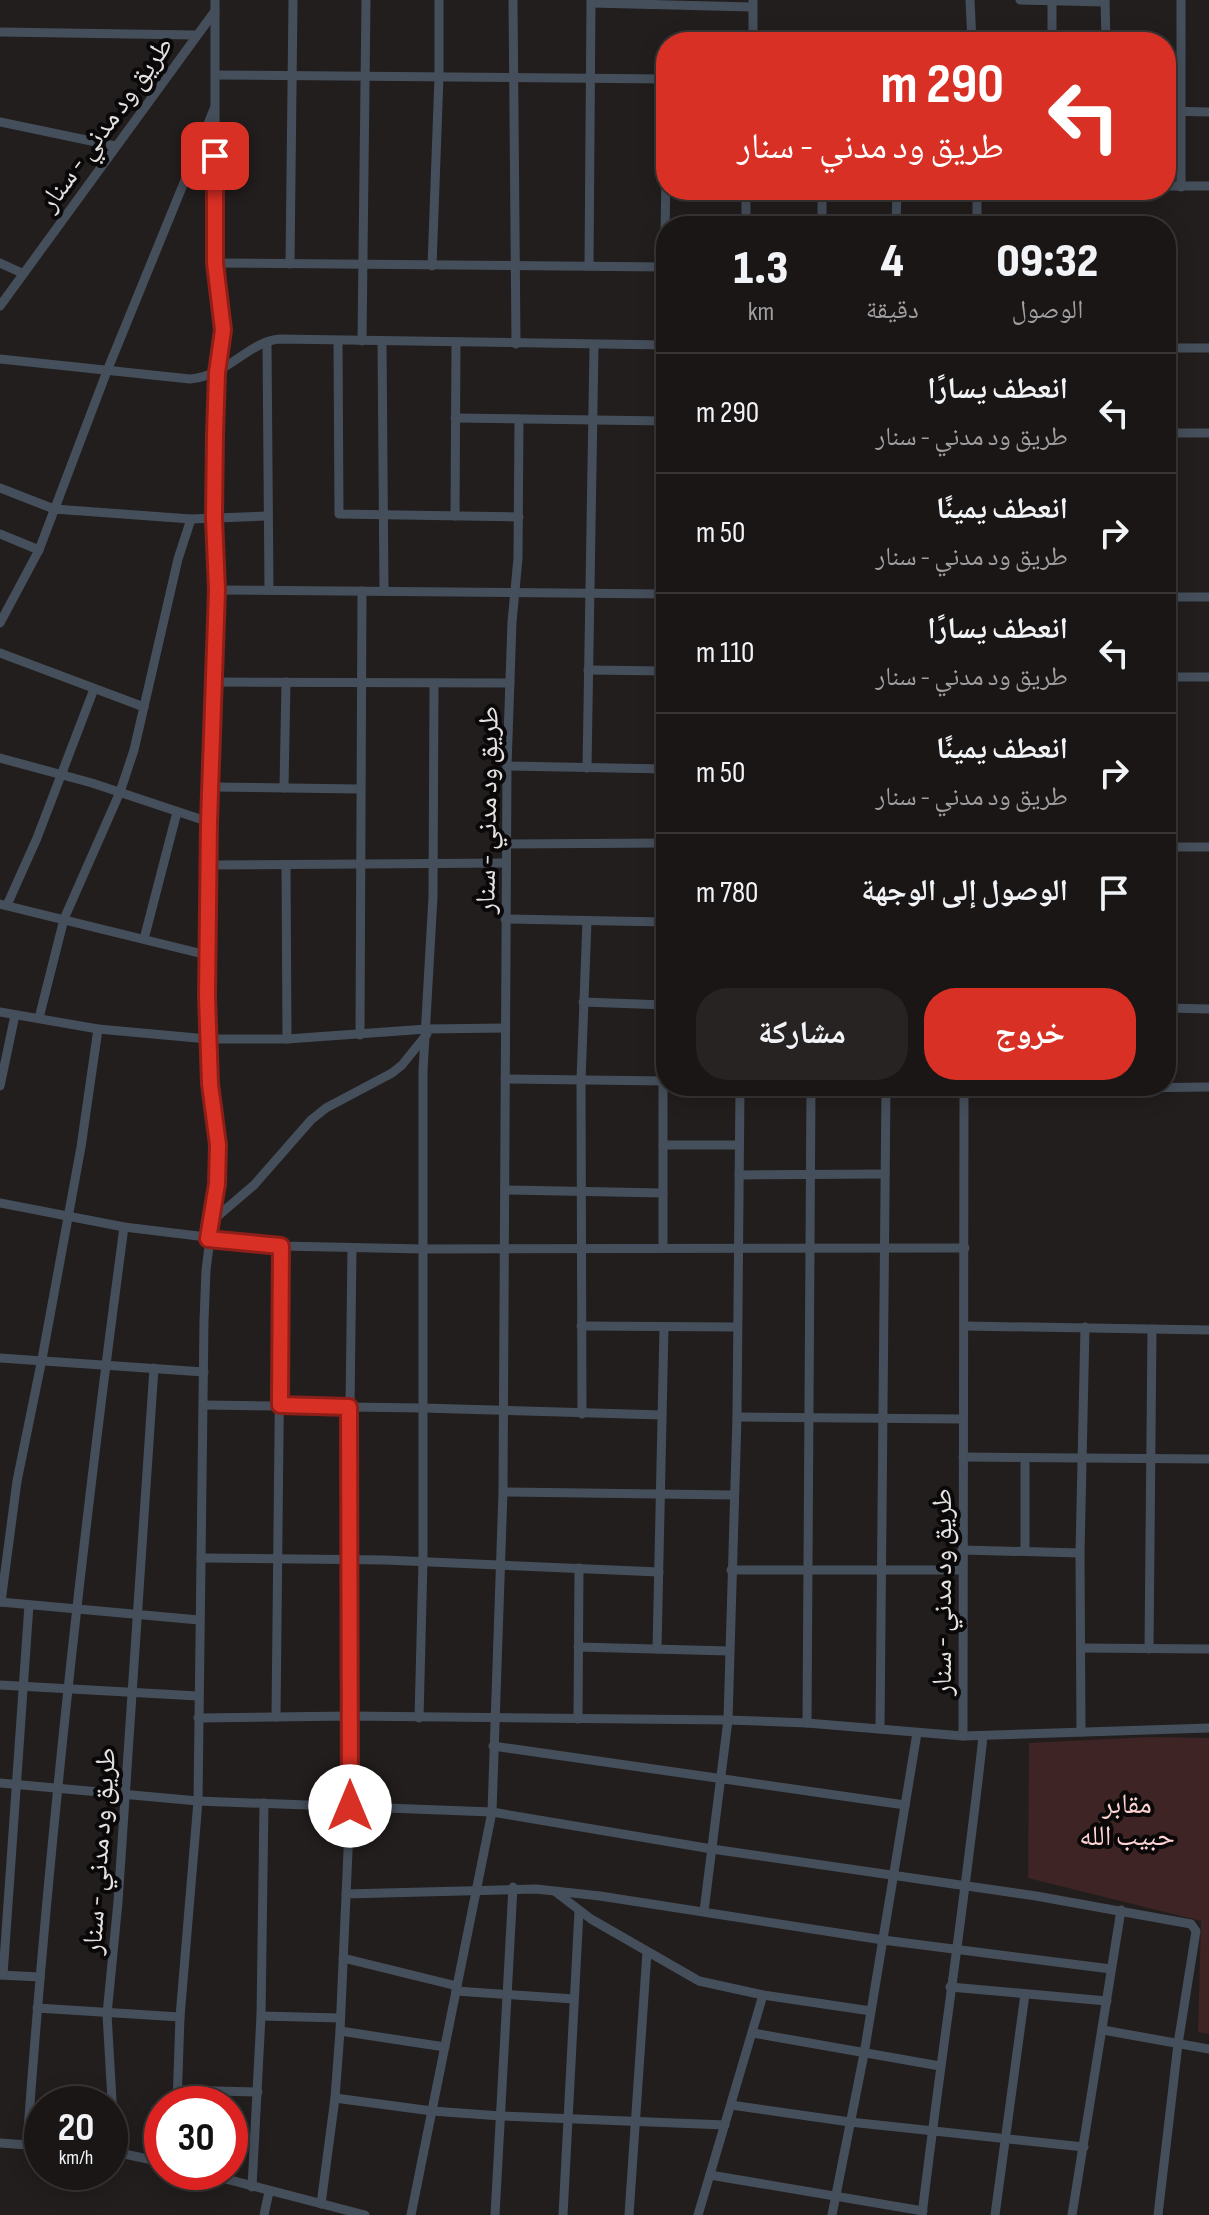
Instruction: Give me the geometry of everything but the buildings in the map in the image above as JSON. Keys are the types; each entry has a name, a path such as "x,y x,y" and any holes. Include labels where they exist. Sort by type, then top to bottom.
{"street":[{"path":"290,264 293,0"},
{"path":"362,341 366,0"},
{"path":"432,266 439,0"},
{"path":"513,0 516,344"},
{"path":"970,0 972,32"},
{"path":"1020,0 1105,1 1106,32"},
{"path":"1181,0 1181,187"},
{"path":"589,266 591,1 753,4 753,32"},
{"path":"1052,1 1052,32"},
{"name":"طريق ود مدني - سنار","path":"2,301 215,5"},
{"name":"طريق ود مدني - سنار","path":"178,2086 180,2017 198,1801 208,1239 218,1145 210,1084 207,955 217,590 214,518 217,373 223,330 215,263 215,5"},
{"path":"0,32 195,35"},
{"path":"216,75 656,79"},
{"name":"طريق ود مدني - سنار","path":"0,623 39,550 107,371 216,105"},
{"path":"1176,111 1209,112"},
{"path":"0,122 115,146"},
{"path":"1176,187 1209,186"},
{"path":"0,263 22,273"},
{"path":"215,263 656,267"},
{"path":"0,359 190,379 217,373 267,342 280,339 656,345"},
{"path":"338,341 339,514 519,517"},
{"path":"382,341 384,591"},
{"path":"267,342 266,516 269,590"},
{"path":"455,516 456,344"},
{"path":"587,768 594,346"},
{"path":"1176,348 1209,348"},
{"path":"455,418 656,421"},
{"name":"طريق ود مدني - سنار","path":"411,2215 492,1812 503,1492 507,766 519,517 519,419"},
{"path":"1176,433 1209,433"},
{"path":"0,488 54,509 191,519 266,516"},
{"path":"39,1018 64,919 120,792 144,707 178,559 191,519"},
{"path":"0,534 39,550"},
{"path":"217,590 656,594"},
{"path":"360,1035 362,591"},
{"path":"1176,597 1209,597"},
{"path":"0,653 144,707"},
{"path":"588,670 656,671"},
{"path":"1176,677 1209,677"},
{"path":"214,682 510,683"},
{"path":"284,788 286,682"},
{"path":"419,1718 423,1561 423,1071 433,864 434,684"},
{"path":"94,689 62,775 3,904 207,955"},
{"path":"0,758 120,792 209,822"},
{"path":"507,766 656,769"},
{"path":"211,787 359,789"},
{"path":"144,939 177,812"},
{"path":"507,844 656,843"},
{"path":"1176,847 1209,847"},
{"path":"208,865 506,863"},
{"path":"286,865 287,1039"},
{"path":"505,919 656,922"},
{"path":"582,1414 581,1080 587,921"},
{"path":"583,1002 656,1005"},
{"path":"1176,1008 1209,1009"},
{"path":"0,1012 98,1029 208,1039 287,1039 505,1028"},
{"path":"0,1086 15,1015"},
{"path":"98,1029 68,1217 17,1481 0,1602 199,1620"},
{"path":"212,1221 254,1185 311,1120 326,1108 392,1073 402,1065 427,1032"},
{"path":"505,1079 656,1081"},
{"path":"1176,1087 1209,1087"},
{"path":"663,1248 665,1096"},
{"path":"704,1911 728,1720 737,1417 740,1096"},
{"path":"807,1723 811,1096"},
{"path":"880,1729 886,1096"},
{"path":"963,1457 964,1096"},
{"path":"663,1145 739,1145"},
{"path":"739,1175 885,1174"},
{"path":"505,1190 663,1193"},
{"path":"0,1203 124,1227 281,1246 738,1250 965,1248"},
{"name":"طريق ود مدني - سنار","path":"31,2086 69,1688 124,1227"},
{"path":"276,1717 281,1246"},
{"path":"321,2204 340,2031 350,1806 348,1559 352,1248"},
{"path":"581,1326 737,1327"},
{"path":"964,1326 1209,1330"},
{"path":"657,1649 664,1327"},
{"path":"1081,1732 1080,1553 1085,1327"},
{"path":"1149,1649 1152,1329"},
{"path":"0,1358 204,1372"},
{"name":"طريق ود مدني - سنار","path":"110,2086 107,2014 118,1902 154,1368"},
{"path":"204,1405 662,1415"},
{"path":"737,1417 962,1419"},
{"name":"طريق ود مدني - سنار","path":"198,1718 350,1716 728,1720 963,1736 963,1457 1209,1459"},
{"path":"1025,1458 1025,1551"},
{"path":"503,1492 733,1495"},
{"path":"962,1550 1080,1553"},
{"path":"201,1558 423,1561 659,1572"},
{"path":"578,1719 579,1568"},
{"path":"731,1570 962,1570"},
{"name":"طريق ود مدني - سنار","path":"29,1605 15,1785 5,1863 2,1975 40,1977"},
{"path":"578,1647 729,1651"},
{"path":"1081,1648 1209,1649"},
{"path":"0,1685 198,1696"},
{"path":"963,1736 1209,1728"},
{"path":"832,2215 864,2054 917,1733"},
{"path":"710,2175 923,2213 950,1987 967,1885 983,1736"},
{"path":"493,1746 905,1805"},
{"path":"0,1783 198,1801 492,1812 712,1849 967,1885 1191,1924 1195,1927 1158,2215"},
{"path":"252,2187 261,2016 264,1803"},
{"path":"346,1894 476,1891 513,1887 600,1896 883,1940 1111,1969"},
{"path":"495,2215 513,1887"},
{"path":"557,1893 579,1911 693,1979 763,1995 871,2011"},
{"path":"1072,2215 1121,1910"},
{"path":"563,2215 579,1911"},
{"path":"629,2215 647,1952"},
{"path":"343,1958 456,1988 574,1999"},
{"path":"950,1987 1107,2001"},
{"path":"995,2215 1025,1994"},
{"path":"698,2215 763,1995"},
{"path":"37,2008 180,2017"},
{"path":"261,2016 340,2018"},
{"path":"1103,2030 1209,2049"},
{"path":"340,2031 445,2047"},
{"path":"753,2033 940,2066"},
{"path":"248,2092 258,2092"},
{"path":"335,2098 432,2111 501,2116 725,2125"},
{"path":"731,2105 850,2122 1084,2147"},
{"path":"0,2143 24,2144"},
{"path":"248,2186 365,2215"},
{"path":"264,2215 269,2192"}],"green space":[{"name":"مقابر حبيب الله","path":"1150,1737 1209,1738 1209,2034 1198,2032 1201,1921 1028,1878 1029,1743"}],"route":[{"path":"215,156 215,263 223,330 217,373 215,434 217,590 207,996 210,1084 217,1118 218,1145 217,1184 208,1239 281,1246 280,1405 349,1407 350,1806"}]}
